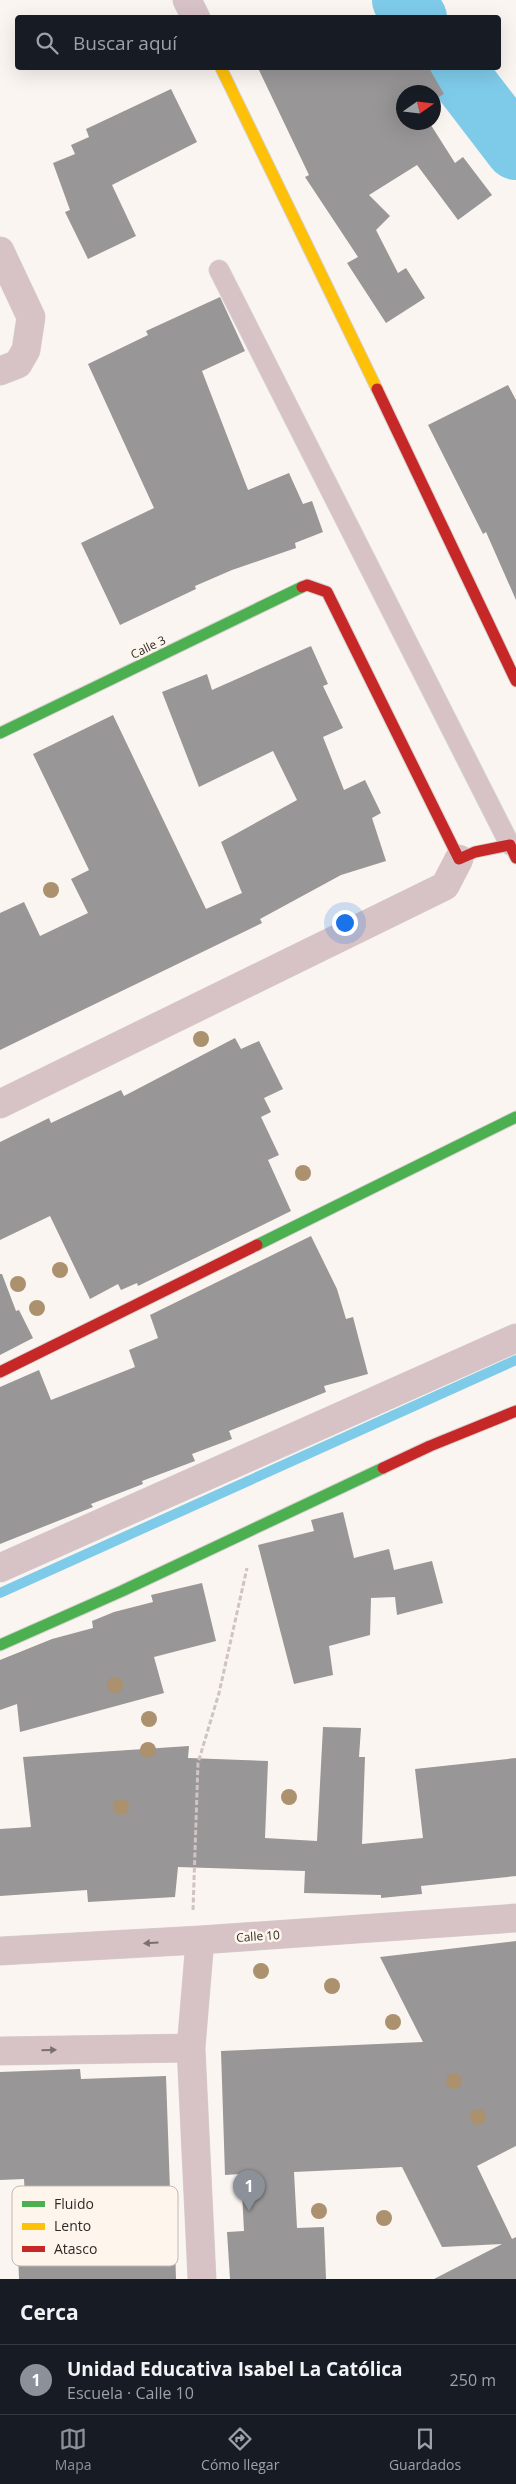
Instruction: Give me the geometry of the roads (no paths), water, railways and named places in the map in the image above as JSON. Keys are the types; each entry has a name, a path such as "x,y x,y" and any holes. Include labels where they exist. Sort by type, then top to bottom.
{"street":[{"path":"187,0 194,15"},
{"path":"222,70 289,204 516,680"},
{"path":"0,251 31,317 26,350 18,364 0,371"},
{"name":"Calle 3","path":"0,733 307,585 327,592 459,859"},
{"path":"0,1104 445,886 459,859 475,852 513,852"},
{"path":"0,1372 516,1118"},
{"path":"0,1568 516,1338"},
{"path":"0,1645 430,1446 516,1411"},
{"name":"Calle 10","path":"0,1951 200,1940 516,1918"},
{"path":"200,1940 191,2048 202,2279"},
{"path":"0,2051 191,2048"}],"lane":[{"path":"219,270 513,852"}],"waterway":[{"path":"403,0 414,15"},
{"path":"456,70 516,149"},
{"path":"0,1593 516,1360"}],"place":[{"name":"Unidad Educativa Isabel La Católica","path":"249,2211"}]}
